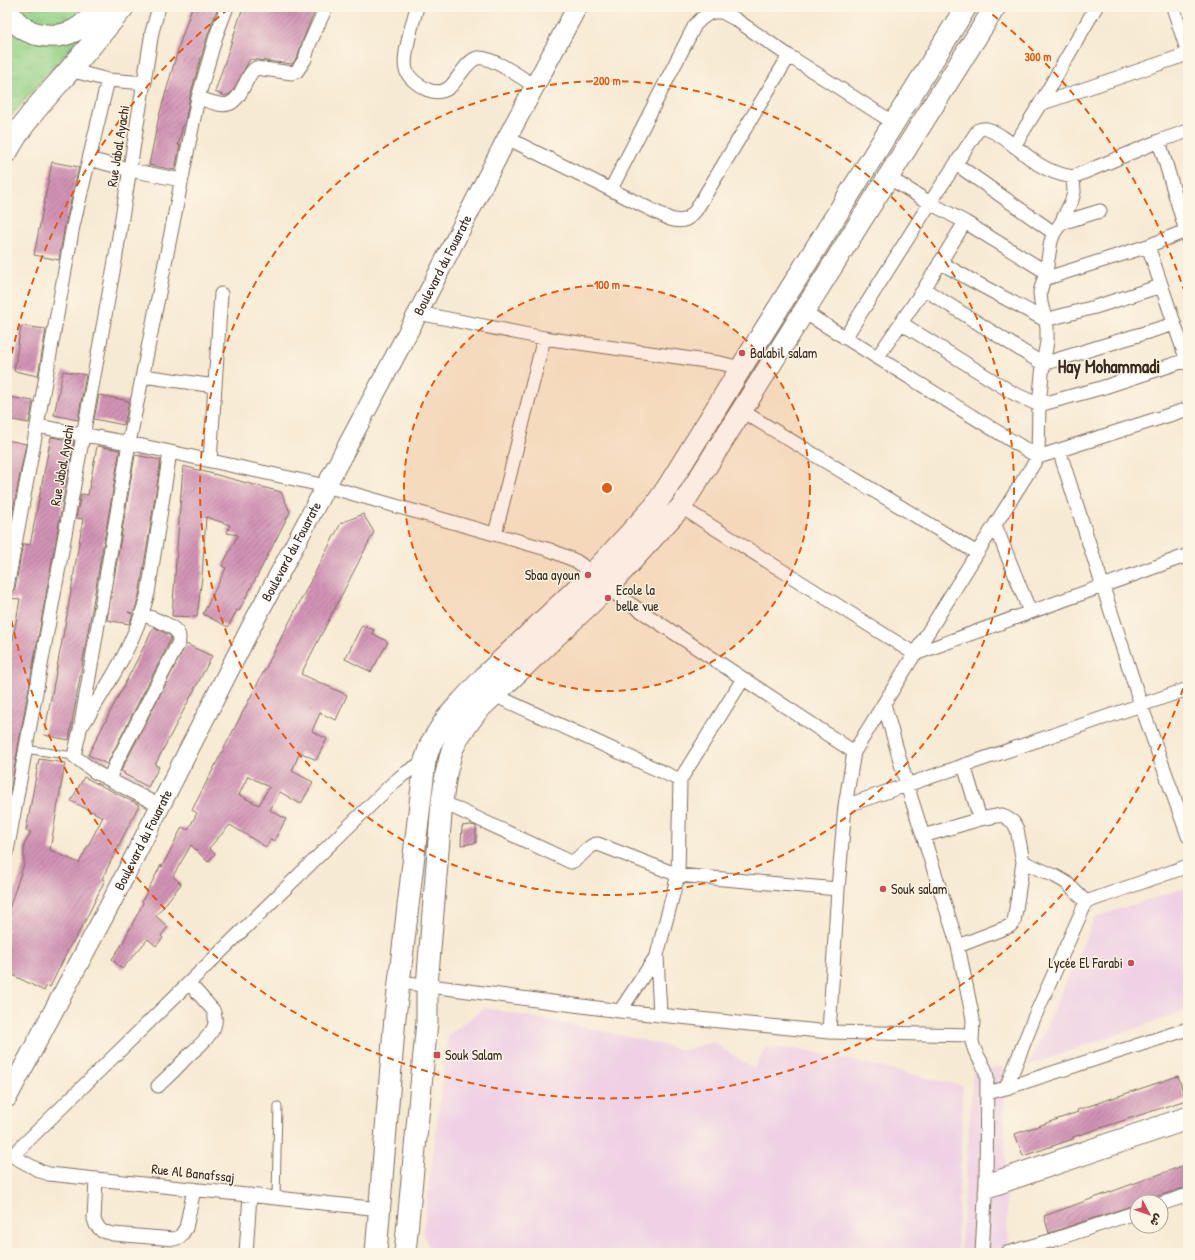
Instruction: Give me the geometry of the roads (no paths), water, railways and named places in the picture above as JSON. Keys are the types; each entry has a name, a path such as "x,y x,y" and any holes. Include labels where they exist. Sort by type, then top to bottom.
{"highway":[{"path":"7,9 19,26 27,31 50,37 62,36 76,30 86,23 102,7"},
{"path":"7,151 16,134 37,107 122,7"}],"main road":[{"path":"406,1253 427,1022 427,986 442,802 446,774 452,750 459,736 477,711 600,580 668,488 966,7"},
{"path":"376,1253 395,1017 425,761 431,743 446,719 490,671 600,580 681,507 995,7"}],"street":[{"name":"Rue Jabal Ayachi","path":"7,851 10,816 25,749 84,435 130,170 152,32 160,7"},
{"path":"160,806 95,772 74,756 80,730 129,443 181,180 198,98 216,36 227,7"},
{"path":"198,98 221,105 228,105 235,102 251,72 256,68 292,73 297,71 305,59 309,45 326,7"},
{"path":"417,7 405,64 408,75 416,82 431,91 440,92 450,87 471,61 476,58 483,58 499,64 535,86"},
{"name":"Boulevard du Fouarate","path":"7,1098 112,901 251,627 418,313 507,138 577,7"},
{"path":"1014,146 1096,7"},
{"path":"1040,104 1188,54 1173,7"},
{"path":"611,189 696,25 701,19 713,12 722,12 894,123"},
{"path":"507,138 670,219 677,221 685,220 691,216 789,56"},
{"path":"70,70 108,80 144,83"},
{"path":"7,587 73,226 108,80"},
{"path":"845,338 978,130 986,129 998,135 1047,169 1061,175 1073,177 1159,141 1188,131"},
{"path":"1045,276 1187,233 1159,141"},
{"path":"89,159 130,170 181,180"},
{"path":"956,164 1058,228"},
{"path":"888,177 930,204 965,222 1045,276"},
{"path":"829,1032 845,806 854,752 1038,457 1039,405 1047,342 1040,292 1045,276 1049,248 1072,200 1074,192 1073,177"},
{"path":"1058,228 1100,211"},
{"path":"877,358 924,289 965,222"},
{"path":"901,323 1013,393 1039,405 1187,362 1148,246"},
{"path":"940,262 961,275 1018,304 1045,320 1095,307 1161,286"},
{"path":"924,289 1043,364 1174,324"},
{"path":"210,461 221,294"},
{"path":"804,312 1038,457"},
{"path":"418,313 544,338 720,363 741,368"},
{"path":"495,534 544,338"},
{"path":"143,376 215,386"},
{"path":"1038,457 1188,409"},
{"path":"742,410 977,553"},
{"path":"37,426 129,443 326,486 550,550 576,561 600,580 743,679 854,752"},
{"path":"1058,450 1141,705 1188,836"},
{"path":"80,730 119,666 142,614 148,593 170,452"},
{"path":"681,507 915,654"},
{"path":"995,525 1030,612"},
{"path":"915,654 1188,555"},
{"path":"109,779 180,639 178,633 172,628 142,614"},
{"path":"660,1015 657,955 678,875 680,780 743,679"},
{"path":"845,806 1188,689"},
{"path":"494,694 680,780"},
{"path":"884,704 907,785 958,946 973,1019 971,1035 972,1042 975,1051 985,1069 987,1077 982,1253"},
{"path":"9,1154 189,983 392,784 404,774 425,761"},
{"path":"964,766 980,819"},
{"path":"442,802 571,862 576,860 592,846 598,844 678,875 838,889"},
{"path":"923,836 980,819 1002,815 1013,822 1017,829 1023,862 1014,922 1010,926 958,946"},
{"path":"1023,862 1067,883 1086,902"},
{"path":"1006,1088 1034,1018 1086,902 1188,866"},
{"path":"620,1011 657,955"},
{"path":"400,982 620,1011 829,1032 971,1035"},
{"path":"158,1086 201,1044 211,1033 214,1027 216,1020 212,1010 189,983"},
{"path":"987,1093 1187,1033"},
{"path":"985,1187 1188,1113"},
{"path":"985,1187 1188,1123"},
{"name":"Rue Al Banafssaj","path":"9,1154 40,1171 49,1174 380,1209"},
{"path":"96,1179 94,1219 96,1225 102,1231 113,1234 174,1240 180,1237 186,1228 194,1189"},
{"path":"246,1253 250,1195"},
{"path":"1169,1201 1188,1195"},
{"path":"1007,1253 1053,1240 1129,1215"}],"lane":[{"path":"25,749 74,756"},
{"path":"276,1197 278,1106"}],"place":[{"name":"Balabil salam","path":"742,353"},
{"name":"Sbaa ayoun","path":"588,575"},
{"name":"Ecole la belle vue","path":"608,598"},
{"name":"Souk salam","path":"883,889"},
{"name":"Lycée El Farabi","path":"1131,963"},
{"name":"Souk Salam","path":"437,1055"}],"district":[{"name":"Hay Mohammadi","path":"1109,367"}]}
